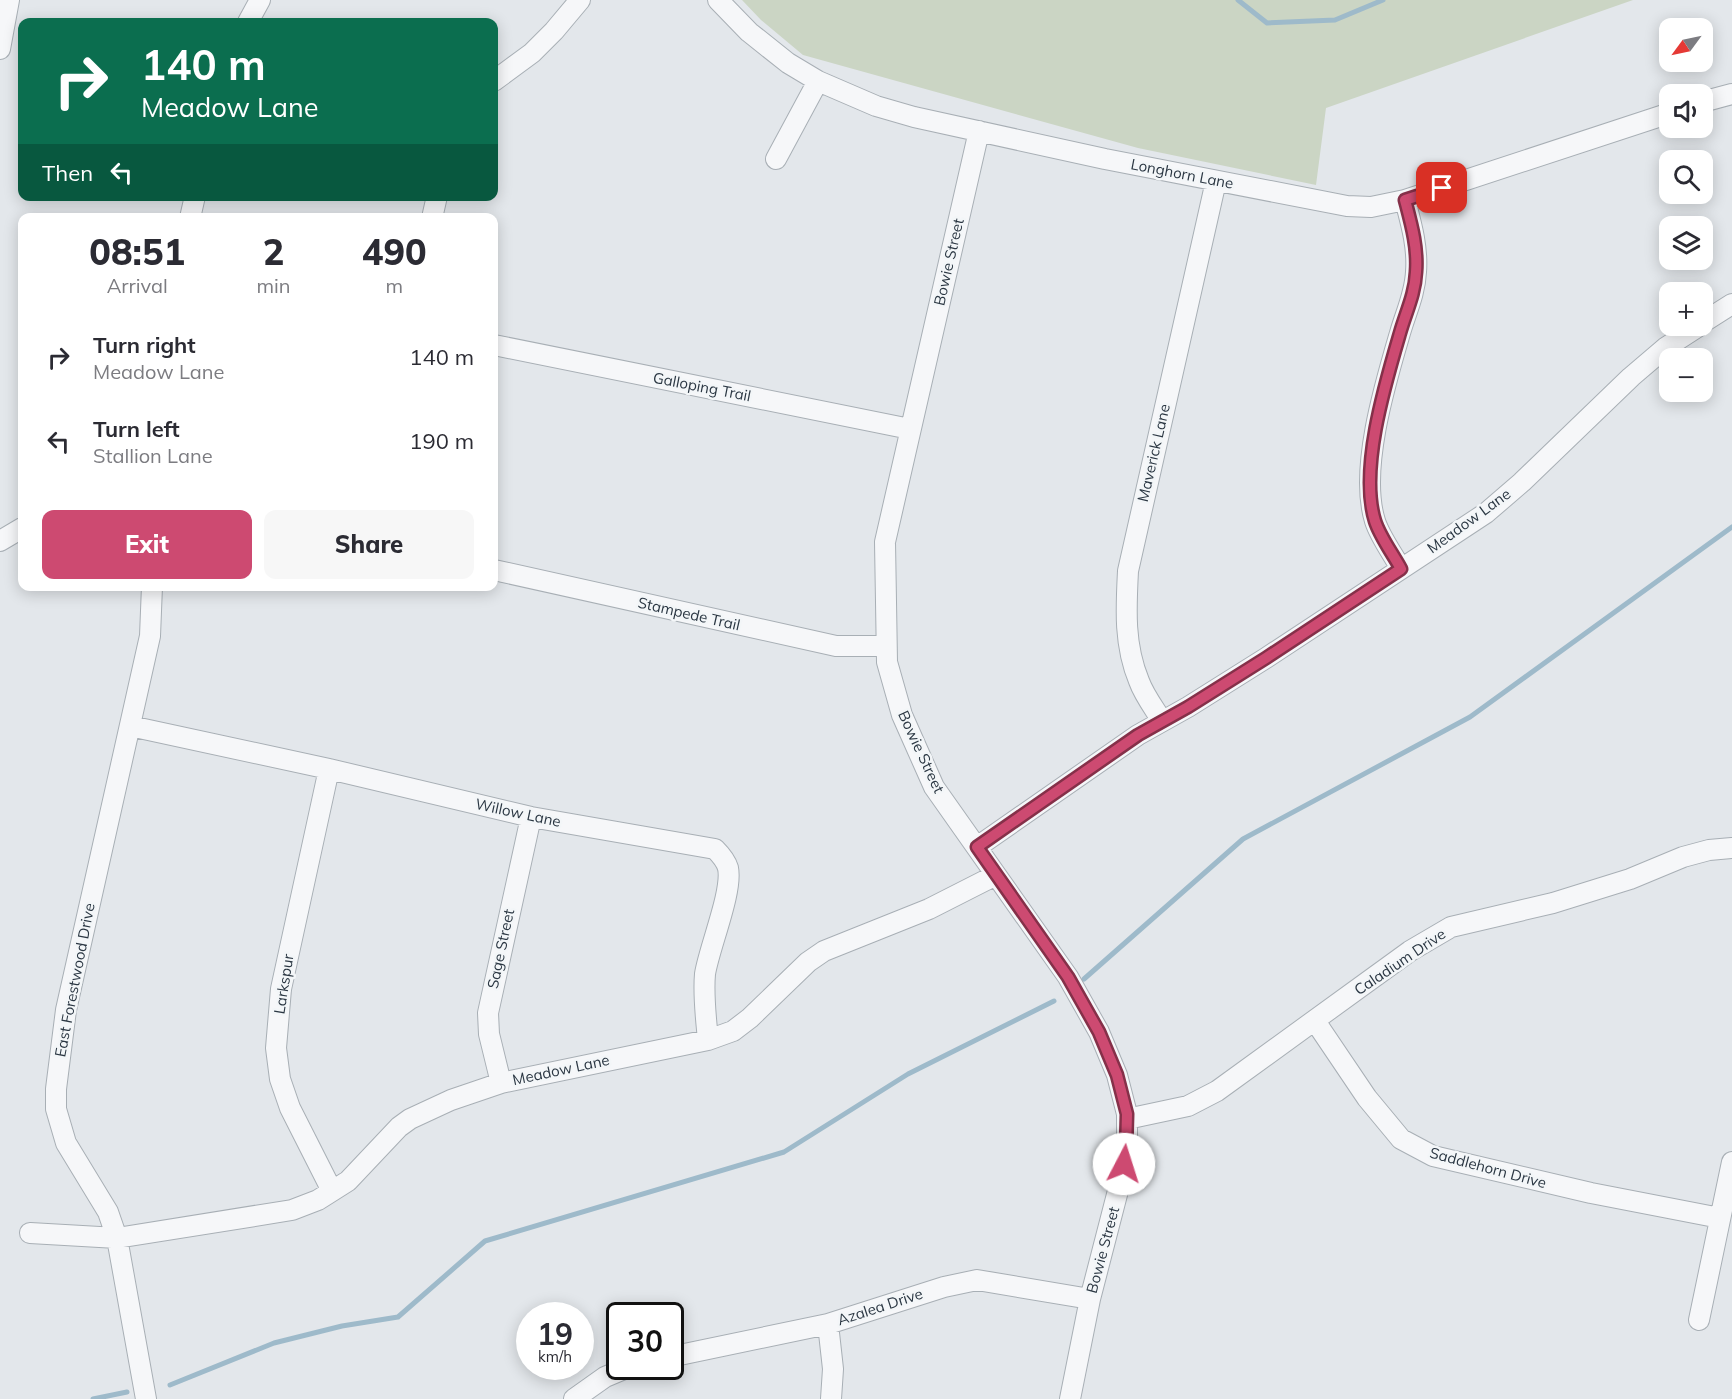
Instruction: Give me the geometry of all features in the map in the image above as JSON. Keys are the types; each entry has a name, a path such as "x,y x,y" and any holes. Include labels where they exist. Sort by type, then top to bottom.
{"street":[{"path":"0,49 9,0"},
{"path":"250,18 260,0"},
{"path":"498,78 532,53 580,0"},
{"name":"Longhorn Lane","path":"718,0 767,47 818,81 859,100 896,112 979,131 1347,206 1371,207 1405,200 1659,117"},
{"path":"776,159 818,81"},
{"path":"1713,99 1732,94"},
{"name":"Bowie Street","path":"979,131 885,542 887,662 902,715 934,787 1068,977 1099,1032 1117,1075 1127,1119 1126,1150 1121,1179 1090,1299 1070,1399"},
{"name":"Maverick Lane","path":"1162,721 1139,682 1130,654 1125,621 1128,571 1216,181"},
{"path":"1401,569 1375,521 1369,485 1375,433 1400,331 1413,295 1417,270 1415,242 1405,200"},
{"name":"Meadow Lane","path":"1713,316 1732,304"},
{"name":"Meadow Lane","path":"977,847 1138,735 1266,658 1486,513 1522,482 1631,377 1683,336"},
{"name":"Galloping Trail","path":"498,346 910,429"},
{"path":"0,541 18,530"},
{"name":"Stampede Trail","path":"498,571 836,646 886,646"},
{"name":"East Forestwood Drive","path":"146,1399 117,1238 108,1212 66,1143 56,1109 56,1089 66,1010 150,636 152,591"},
{"name":"Willow Lane","path":"130,726 329,769 531,817 715,849 728,868 727,886 706,973 704,1003 708,1040"},
{"name":"Larkspur","path":"329,769 281,989 276,1048 280,1079 290,1108 332,1191"},
{"name":"Sage Street","path":"501,1083 489,1034 488,1014 531,817"},
{"name":"Caladium Drive","path":"1127,1119 1188,1106 1217,1091 1410,951 1451,927 1552,903 1630,879 1709,850 1732,848"},
{"name":"Meadow Lane","path":"30,1233 117,1238 292,1210 318,1200 348,1180 399,1127 410,1119 451,1100 501,1083 708,1040 733,1031 750,1018 808,962 824,951 929,909 996,874"},
{"name":"Saddlehorn Drive","path":"1315,1021 1367,1098 1401,1139 1433,1156 1491,1172 1591,1194 1720,1218"},
{"path":"1699,1320 1732,1162"},
{"name":"Azalea Drive","path":"684,1354 828,1324 944,1287 977,1280 1090,1299"},
{"path":"828,1324 833,1369 831,1399"},
{"path":"574,1399 606,1377"}],"green space":[{"path":"742,0 1633,0 1326,108 1316,185 1138,148 803,55 761,20"}],"waterway":[{"path":"1238,0 1267,23 1335,20 1383,0"},
{"path":"1084,979 1243,839 1470,717 1732,527"},
{"path":"170,1385 274,1343 342,1326 398,1317 485,1241 784,1152 908,1074 1054,1001"},
{"path":"93,1399 127,1392"}],"route":[{"path":"1124,1164 1127,1114 1117,1075 1099,1032 1068,977 977,847 1138,735 1266,658 1401,569 1375,521 1369,485 1375,433 1400,331 1413,295 1417,270 1415,242 1405,200 1442,188"}]}
